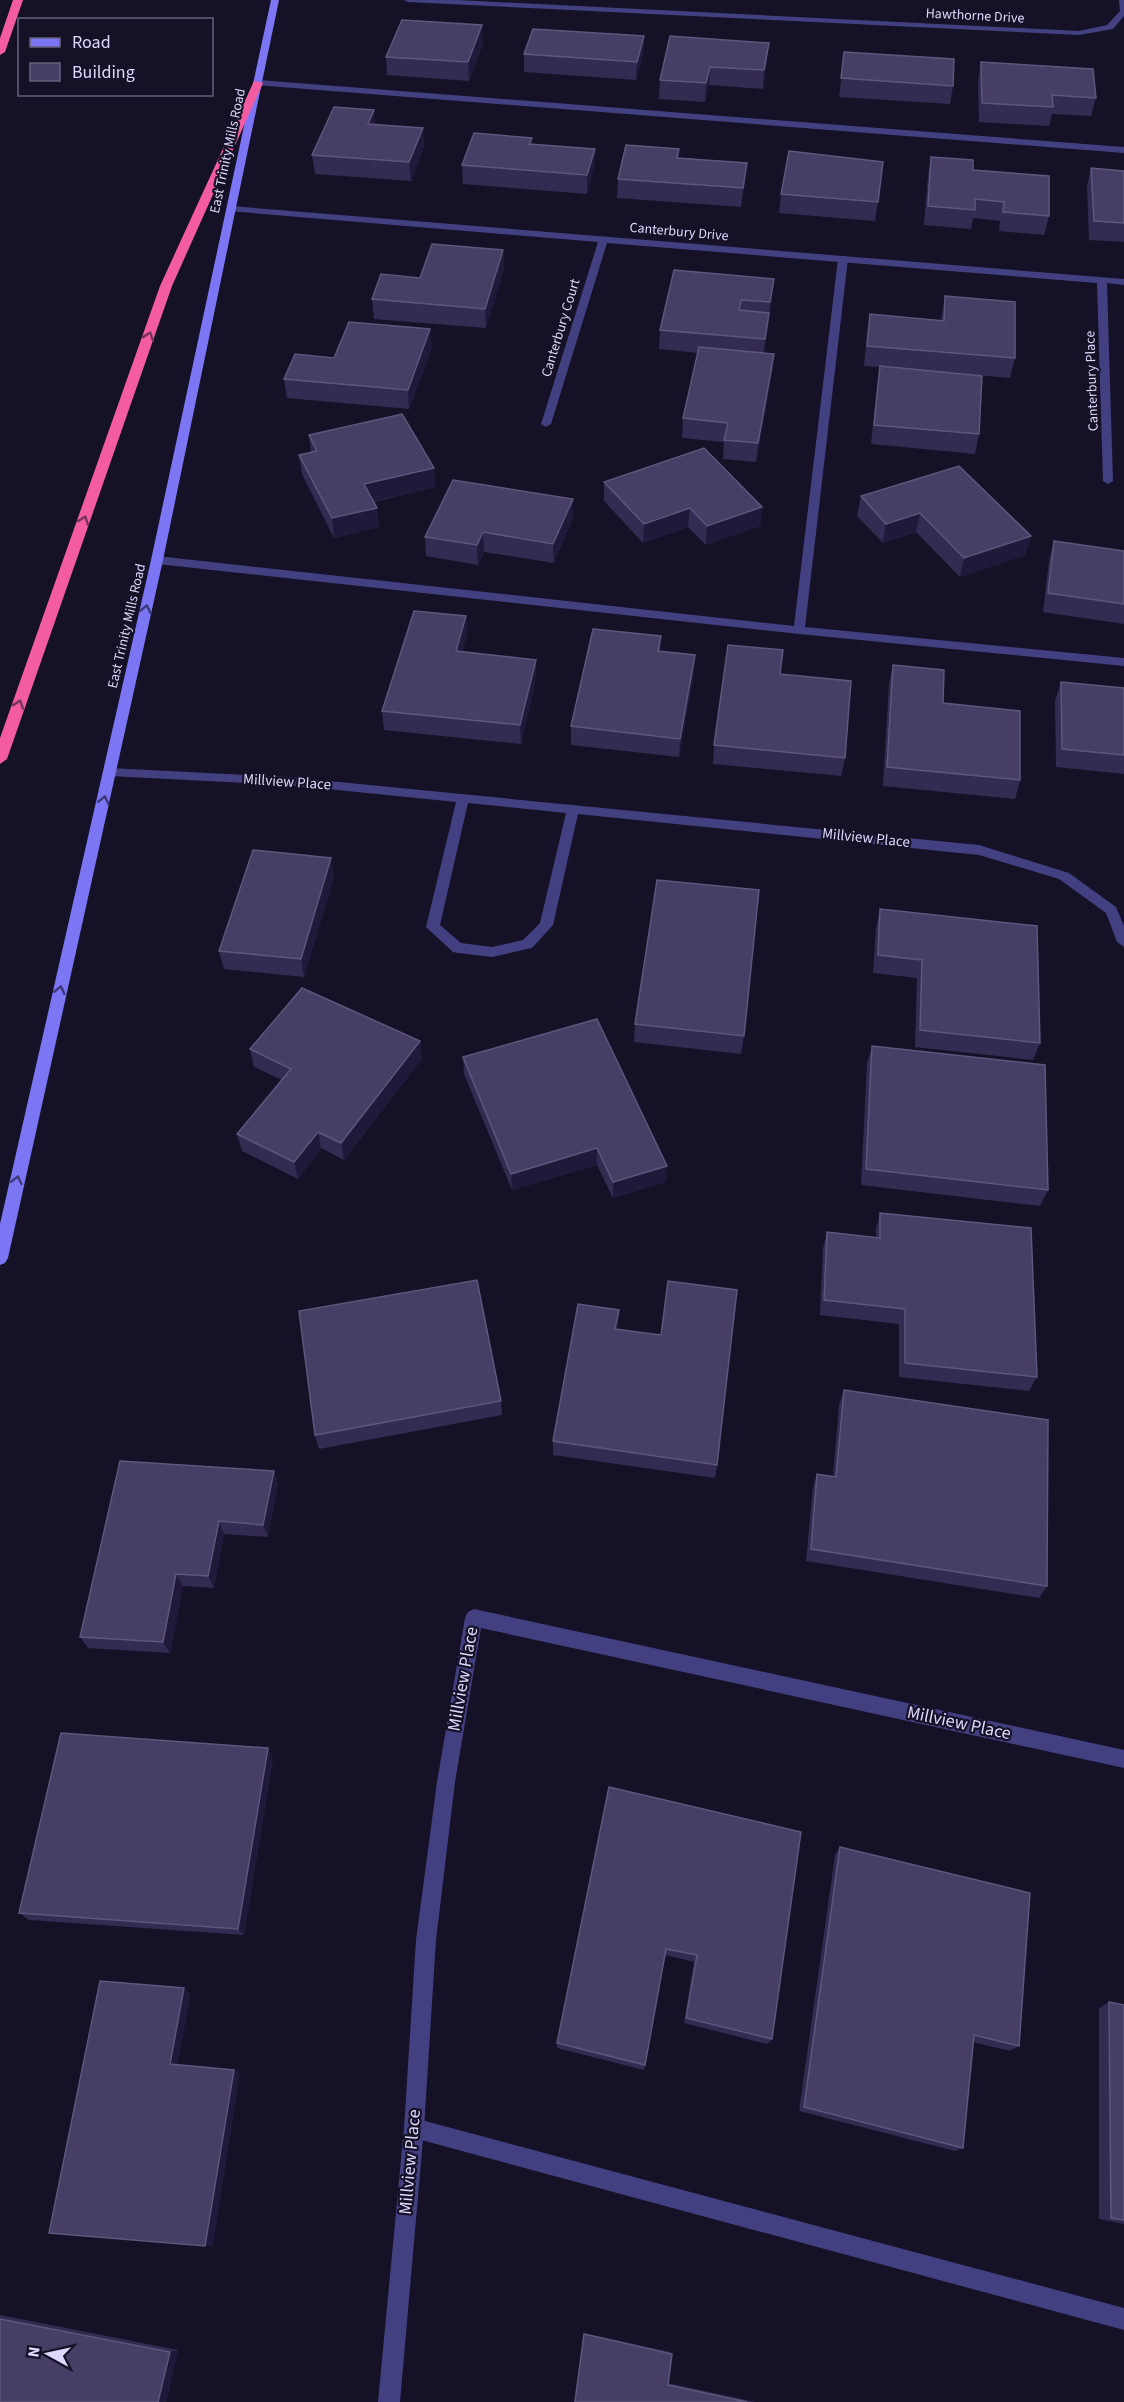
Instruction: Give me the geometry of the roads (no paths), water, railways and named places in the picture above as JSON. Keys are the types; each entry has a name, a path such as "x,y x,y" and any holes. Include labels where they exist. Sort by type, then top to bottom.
{"highway":[{"path":"0,52 18,0"},
{"path":"0,759 166,286 258,83"}],"main road":[{"name":"East Trinity Mills Road","path":"0,1257 157,560 275,0"}],"street":[{"name":"Hawthorne Drive","path":"408,0 1037,33 1079,33 1110,27 1124,11 1123,0"},
{"path":"258,83 1124,150"},
{"name":"Canterbury Drive","path":"231,210 1124,282"},
{"name":"Canterbury Court","path":"546,424 603,240"},
{"path":"799,630 843,259"},
{"name":"Canterbury Place","path":"1102,280 1108,482"},
{"path":"157,560 799,630 1124,662"},
{"name":"Millview Place","path":"110,772 288,781 979,850 1064,876 1111,910 1124,942"},
{"path":"463,798 433,927 458,948 492,952 527,944 546,925 573,809"},
{"name":"Millview Place","path":"389,2402 414,2128 426,1940 446,1782 474,1618 1124,1759"},
{"path":"414,2128 1124,2319"}]}
